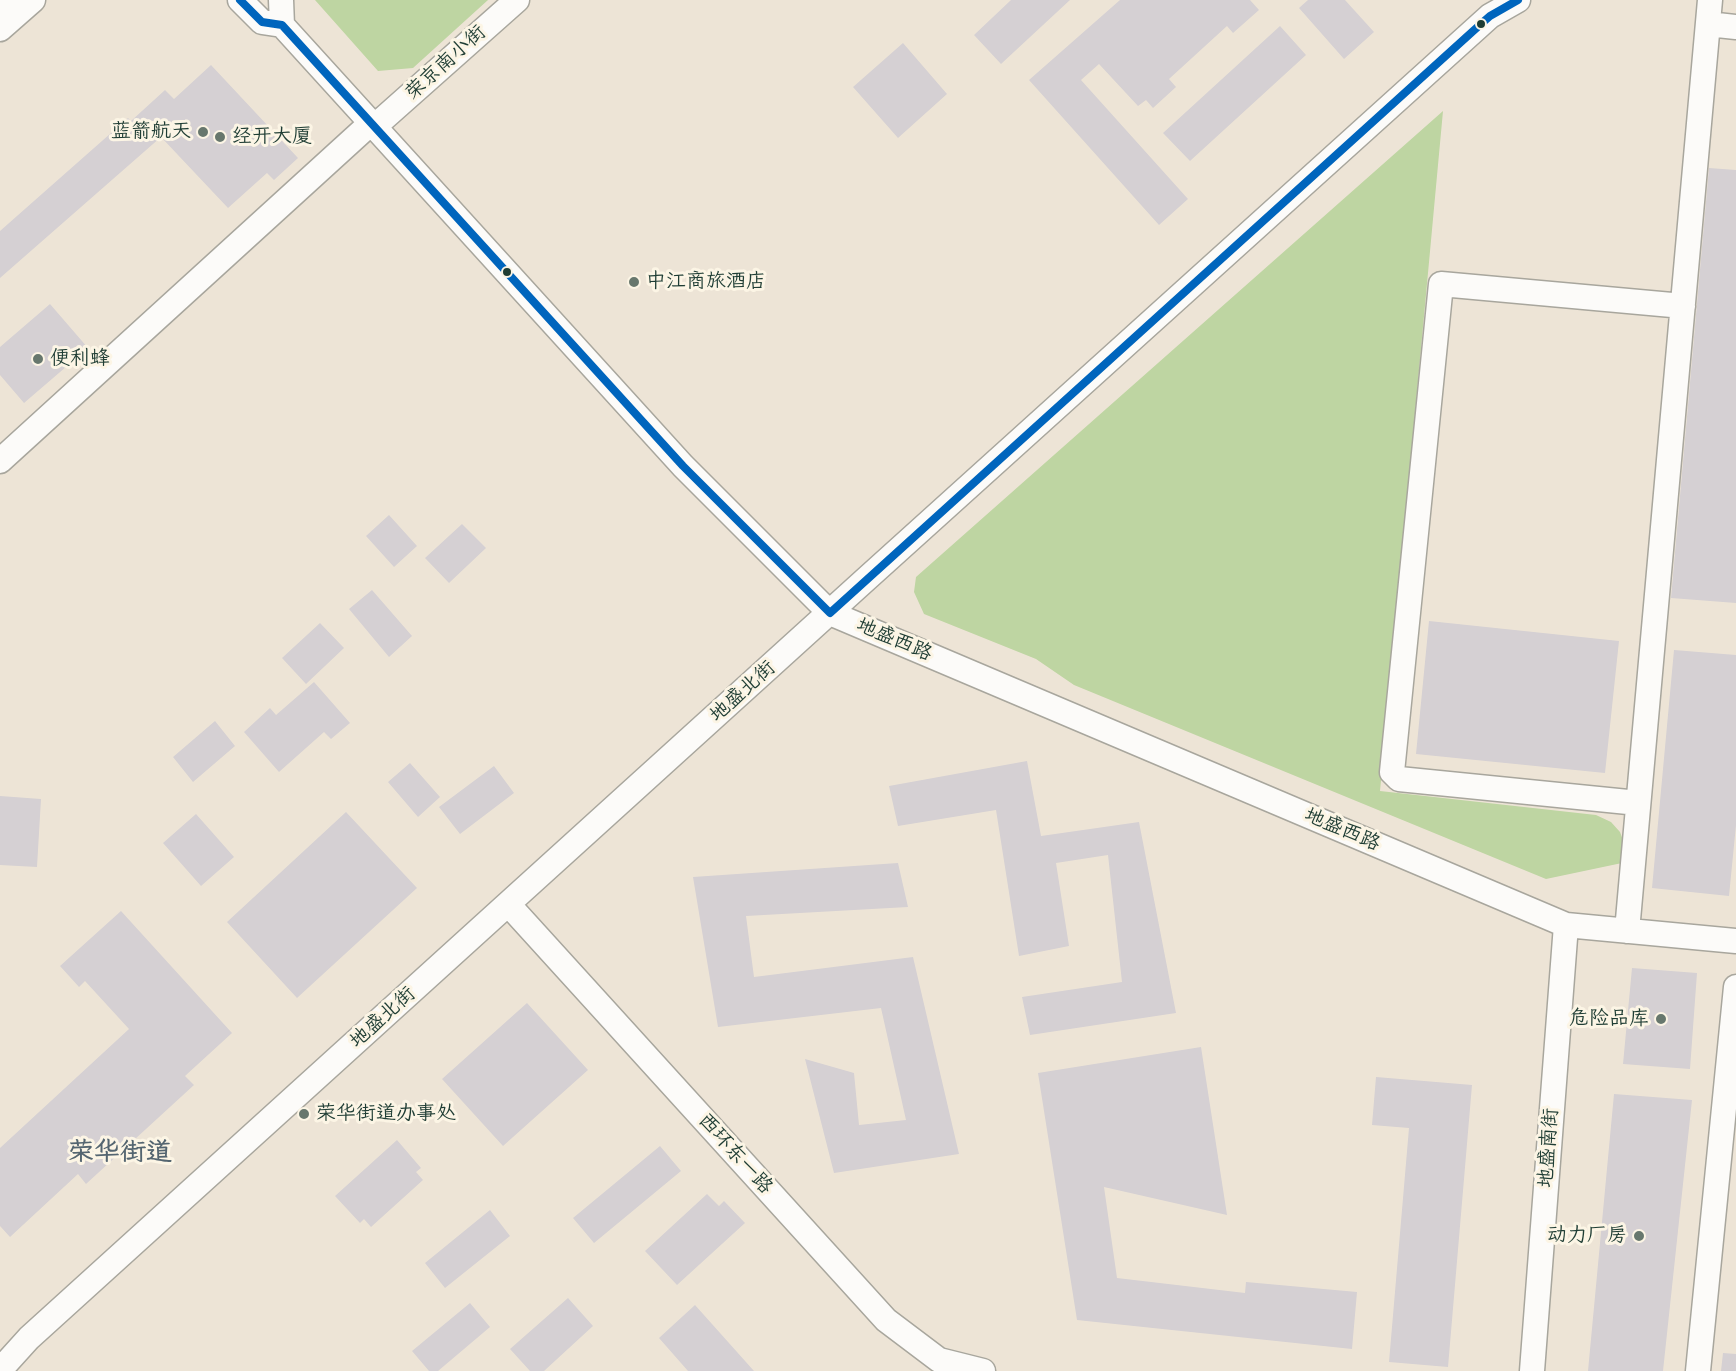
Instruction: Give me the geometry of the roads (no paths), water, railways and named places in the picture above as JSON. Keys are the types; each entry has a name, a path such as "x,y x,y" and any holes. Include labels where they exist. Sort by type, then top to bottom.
{"street":[{"path":"0,29 33,0"},
{"name":"地盛西路","path":"240,0 262,22 282,25 683,466 830,613 1566,925 1736,941"},
{"path":"281,0 282,25"},
{"name":"荣京南小街","path":"0,461 373,125 517,0"},
{"name":"地盛北街","path":"0,1370 29,1338 1496,8 1518,0"},
{"path":"1627,931 1710,0"},
{"path":"1708,24 1736,27"},
{"path":"1638,803 1399,779 1392,772 1393,760 1441,284 1683,306"},
{"name":"西环东一路","path":"508,904 886,1320 939,1360 983,1371"},
{"name":"地盛南街","path":"1532,1371 1566,925"},
{"path":"1698,1371 1736,987"}],"place":[{"name":"蓝箭航天","path":"203,132"},
{"name":"经开大厦","path":"220,137"},
{"name":"中江商旅酒店","path":"634,282"},
{"name":"便利蜂","path":"38,359"},
{"name":"危险品库","path":"1661,1019"},
{"name":"荣华街道办事处","path":"304,1114"},
{"name":"动力厂房","path":"1639,1236"}],"district":[{"name":"荣华街道","path":"120,1153"}]}
